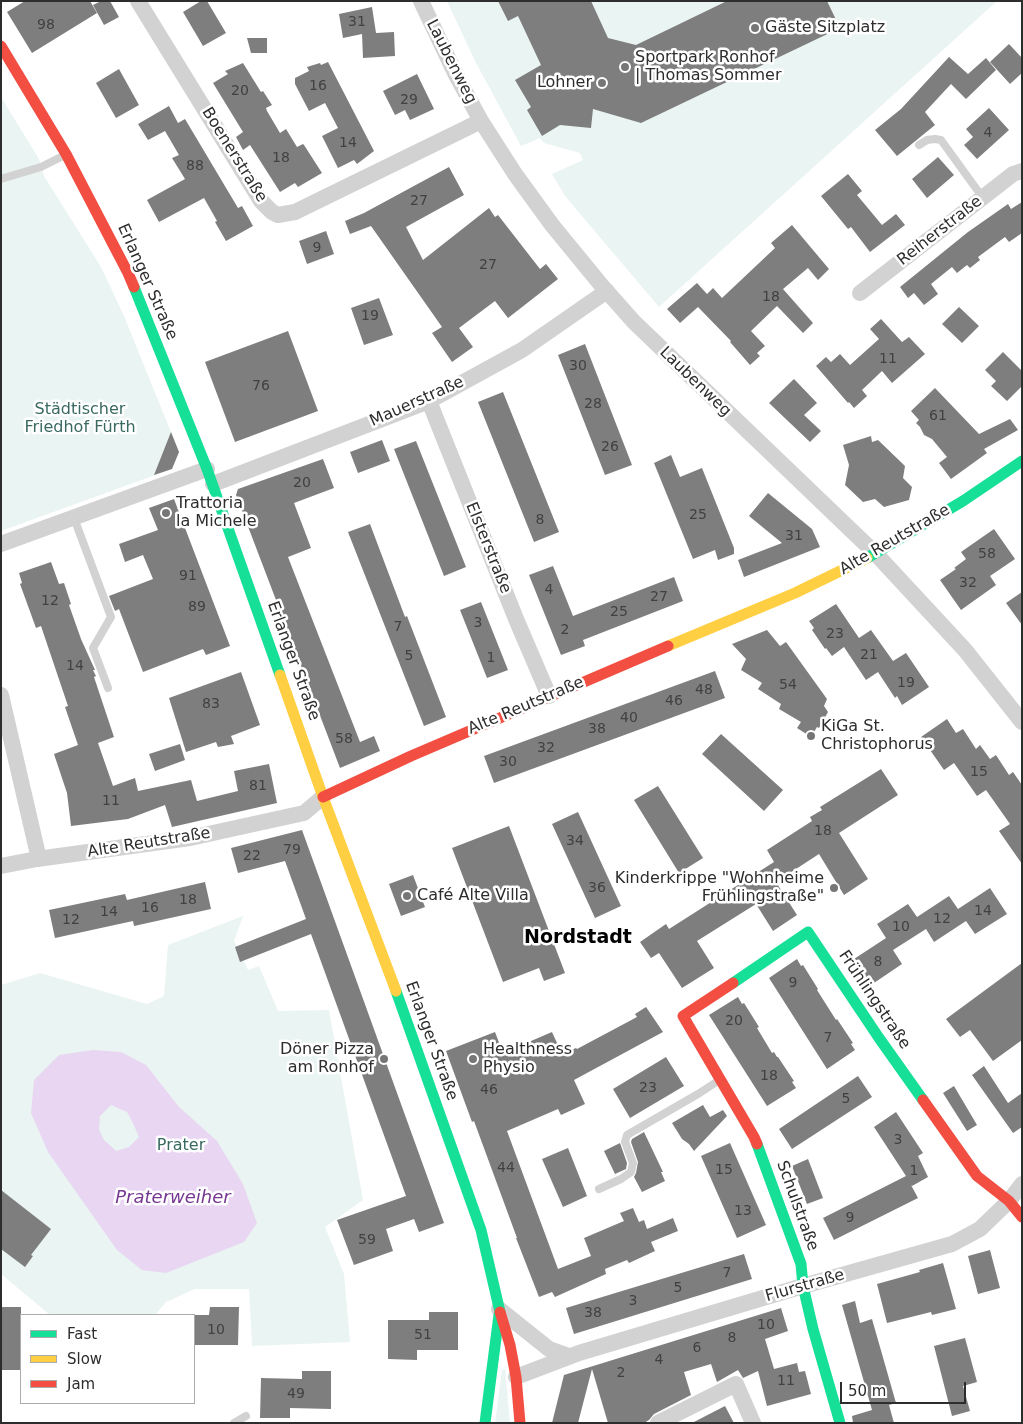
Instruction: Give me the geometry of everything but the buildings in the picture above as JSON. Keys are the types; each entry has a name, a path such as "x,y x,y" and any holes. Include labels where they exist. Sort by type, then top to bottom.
{"main road":[{"name":"Erlanger Straße","path":"1,46 94,204 136,290 213,484 323,797 418,1052 481,1230 510,1345 516,1377 520,1423"},
{"name":"Alte Reutstraße","path":"323,797 411,756 549,696 795,592 876,554 962,501 1022,461"},
{"name":"Frühlingstraße","path":"683,1016 808,932 977,1176 1009,1201"},
{"name":"Schulstraße","path":"683,1016 754,1137 801,1264 813,1329 840,1423"},
{"path":"1009,1201 1022,1217"},
{"name":"Erlanger Straße","path":"485,1423 500,1309"}],"street":[{"name":"Boenerstraße","path":"138,1 261,202 278,216 295,212 481,121"},
{"name":"Laubenweg","path":"421,1 456,75 481,121 515,174 552,225 607,291 634,322 876,554 965,650 1022,722"},
{"name":"Reiherstraße","path":"860,293 1013,174 1022,171"},
{"name":"Mauerstraße","path":"213,484 429,401 522,350 607,291"},
{"name":"Elsterstraße","path":"429,401 516,619 549,696"},
{"path":"1,544 207,469"},
{"path":"1,695 39,859"},
{"name":"Alte Reutstraße","path":"1,866 190,838 304,813 323,797"},
{"name":"Flurstraße","path":"516,1377 569,1356 952,1244 980,1229 1009,1201 1022,1184"},
{"path":"500,1309 549,1349 569,1356"},
{"path":"658,1423 736,1384 753,1423"}],"lane":[{"path":"919,145 927,140 936,138 941,140 983,198"},
{"path":"1,179 41,167 66,154"},
{"path":"74,518 111,617 93,648 108,688"},
{"path":"599,1189 631,1172 633,1162 625,1142 627,1135 698,1094 720,1079"},
{"path":"234,1423 246,1416"}],"green space":[{"path":"447,1 997,1 659,307 565,196 552,174 583,160 580,153 544,143 540,138 521,146 475,61"},
{"name":"Städtischer Friedhof Fürth","path":"1,97 39,159 44,176 101,267 124,316 179,452 172,469 1,531"},
{"name":"Prater","path":"243,916 234,941 248,970 259,966 278,1011 329,1010 363,1200 325,1227 344,1274 350,1342 252,1346 249,1289 195,1289 166,1302 156,1314 49,1314 1,1274 1,985 40,973 147,1004 164,996 168,945"},
{"path":"505,1369 510,1423 495,1423 502,1370"}],"water":[{"name":"Praterweiher","path":"93,1050 121,1052 146,1065 179,1107 217,1141 243,1184 257,1223 244,1242 166,1273 142,1270 117,1250 48,1152 31,1113 34,1080 59,1055","holes":["111,1105 127,1112 139,1137 129,1147 116,1151 104,1140 99,1130 100,1116"]}],"traffic: fast":[{"path":"134,287 207,469 280,675"},
{"path":"867,558 963,501 1022,461"},
{"path":"733,983 808,932 923,1100"},
{"path":"396,991 481,1230 500,1312"},
{"path":"757,1144 801,1264 803,1286 813,1329 840,1423"},
{"path":"485,1423 499,1315"}],"traffic: slow":[{"path":"668,646 795,593 867,558"},
{"path":"280,675 323,797 396,991"}],"traffic: jam":[{"path":"1,46 66,154 134,287"},
{"path":"323,797 411,756 668,646"},
{"path":"733,983 683,1016 757,1144"},
{"path":"923,1100 977,1176 1009,1201 1022,1217"},
{"path":"500,1312 510,1345 516,1377 520,1423"}],"place":[{"name":"Gäste Sitzplatz","path":"755,28"},
{"name":"Sportpark Ronhof | Thomas Sommer","path":"625,67"},
{"name":"Lohner","path":"602,83"},
{"name":"Trattoria la Michele","path":"166,513"},
{"name":"KiGa St. Christophorus","path":"811,736"},
{"name":"Kinderkrippe \"Wohnheime Frühlingstraße\"","path":"834,888"},
{"name":"Café Alte Villa","path":"407,896"},
{"name":"Döner Pizza am Ronhof","path":"384,1059"},
{"name":"Healthness Physio","path":"473,1059"}],"district":[{"name":"Nordstadt","path":"578,938"}]}
